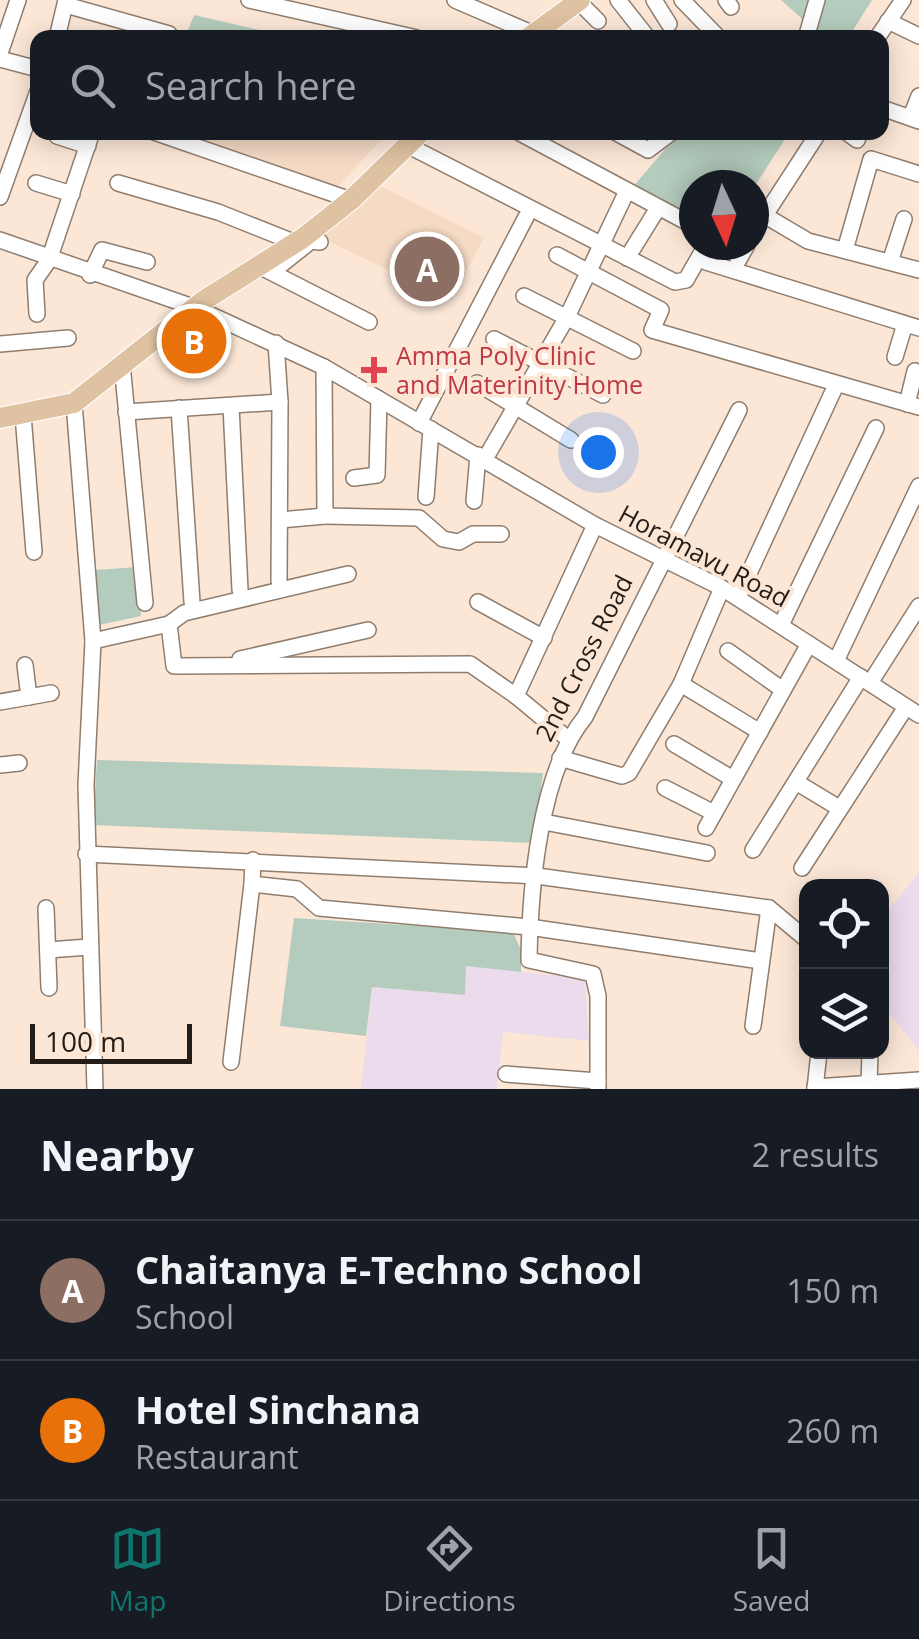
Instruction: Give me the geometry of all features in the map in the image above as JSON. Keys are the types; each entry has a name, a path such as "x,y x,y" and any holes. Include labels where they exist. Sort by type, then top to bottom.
{"main road":[{"path":"543,30 579,1"},
{"path":"0,418 74,403 196,308 266,269 351,200 413,140"}],"street":[{"path":"18,0 0,56 30,66"},
{"path":"249,0 382,30"},
{"path":"457,0 523,30"},
{"path":"618,0 642,30"},
{"path":"654,0 669,24"},
{"path":"682,0 710,30"},
{"path":"808,30 817,0"},
{"path":"882,30 903,0"},
{"path":"579,1 598,21"},
{"path":"59,30 66,2 156,30"},
{"path":"888,21 919,36"},
{"path":"889,110 915,118 919,96"},
{"path":"0,197 3,179 30,112"},
{"path":"37,314 35,280 50,260 90,140"},
{"path":"177,140 351,200"},
{"path":"416,140 679,284 690,275 698,260"},
{"path":"532,140 679,218"},
{"path":"630,140 648,150 661,140"},
{"path":"769,207 814,140"},
{"path":"844,250 871,159 919,174"},
{"path":"36,183 72,194"},
{"path":"118,184 218,212 296,243"},
{"path":"474,501 482,457 567,317 626,193"},
{"path":"628,258 658,208"},
{"path":"426,497 425,426 526,217"},
{"path":"769,217 808,241 919,270"},
{"path":"890,262 904,219"},
{"name":"Horamavu Road","path":"0,240 196,308 324,367 595,526 738,597 913,711"},
{"path":"266,269 311,241 320,242"},
{"path":"90,274 102,250 147,262"},
{"path":"556,255 661,310 652,330 913,406 915,371"},
{"path":"706,262 912,326 895,357"},
{"path":"266,269 368,322"},
{"path":"524,296 634,351"},
{"path":"0,344 68,338"},
{"path":"494,338 603,395"},
{"path":"276,343 280,402 280,580"},
{"path":"122,364 145,603"},
{"path":"324,367 325,516"},
{"path":"477,383 571,440"},
{"path":"738,597 836,385"},
{"path":"354,478 377,475 379,400"},
{"path":"126,412 280,402"},
{"path":"74,403 93,641 86,854 95,1089"},
{"path":"231,406 240,590"},
{"path":"178,408 192,602"},
{"name":"2nd Cross Road","path":"529,927 544,822 560,758 568,739 585,717 663,557 712,472 740,410"},
{"path":"23,415 34,552"},
{"path":"781,625 876,428"},
{"path":"836,661 919,486"},
{"path":"280,520 325,516 419,518 444,539 460,542 474,534 500,534"},
{"path":"516,696 595,526"},
{"path":"93,641 169,624 184,613 348,574"},
{"path":"560,758 626,775 681,684 722,588"},
{"path":"478,602 544,638"},
{"path":"753,850 919,606"},
{"path":"169,624 174,666 470,664 568,739"},
{"path":"212,666 368,630"},
{"path":"666,788 710,821 809,644"},
{"path":"728,651 783,690"},
{"path":"25,665 29,696"},
{"path":"681,684 760,732"},
{"path":"0,702 50,693"},
{"path":"802,868 840,808 913,711"},
{"path":"674,744 733,780"},
{"path":"0,765 18,763"},
{"path":"796,782 840,808"},
{"path":"544,822 707,853"},
{"path":"86,854 536,876 769,908 799,933"},
{"path":"231,1062 254,860"},
{"path":"252,884 297,889 319,908 529,927 761,961"},
{"path":"46,908 49,988"},
{"path":"753,1026 769,908"},
{"path":"506,1074 598,1085 598,996 592,974 529,960 529,927"},
{"path":"48,950 89,947"},
{"path":"818,1059 815,1088 919,1080"},
{"path":"864,1086 869,1059"}],"shaded area":[{"path":"184,140 381,140 335,189"},
{"path":"379,185 484,238 451,300 313,234"},
{"path":"919,872 919,1051 889,1013 889,909"},
{"path":"466,966 581,978 585,983 589,1041 503,1032 497,1089 361,1089 372,987 464,995"}],"green space":[{"path":"781,0 872,0 853,30 815,30"},
{"path":"194,15 259,30 188,30"},
{"path":"673,140 784,140 765,170 679,170 679,211 631,189"},
{"path":"137,567 141,616 99,625 95,570"},
{"path":"97,760 543,773 534,843 93,825"},
{"path":"294,918 513,932 521,950 521,972 466,966 465,995 372,987 366,1036 280,1026"}],"place":[{"name":"Chaitanya E-Techno School","path":"427,269"},
{"name":"Hotel Sinchana","path":"194,341"},
{"name":"Amma Poly Clinic and Materinity Home","path":"374,370"}]}
